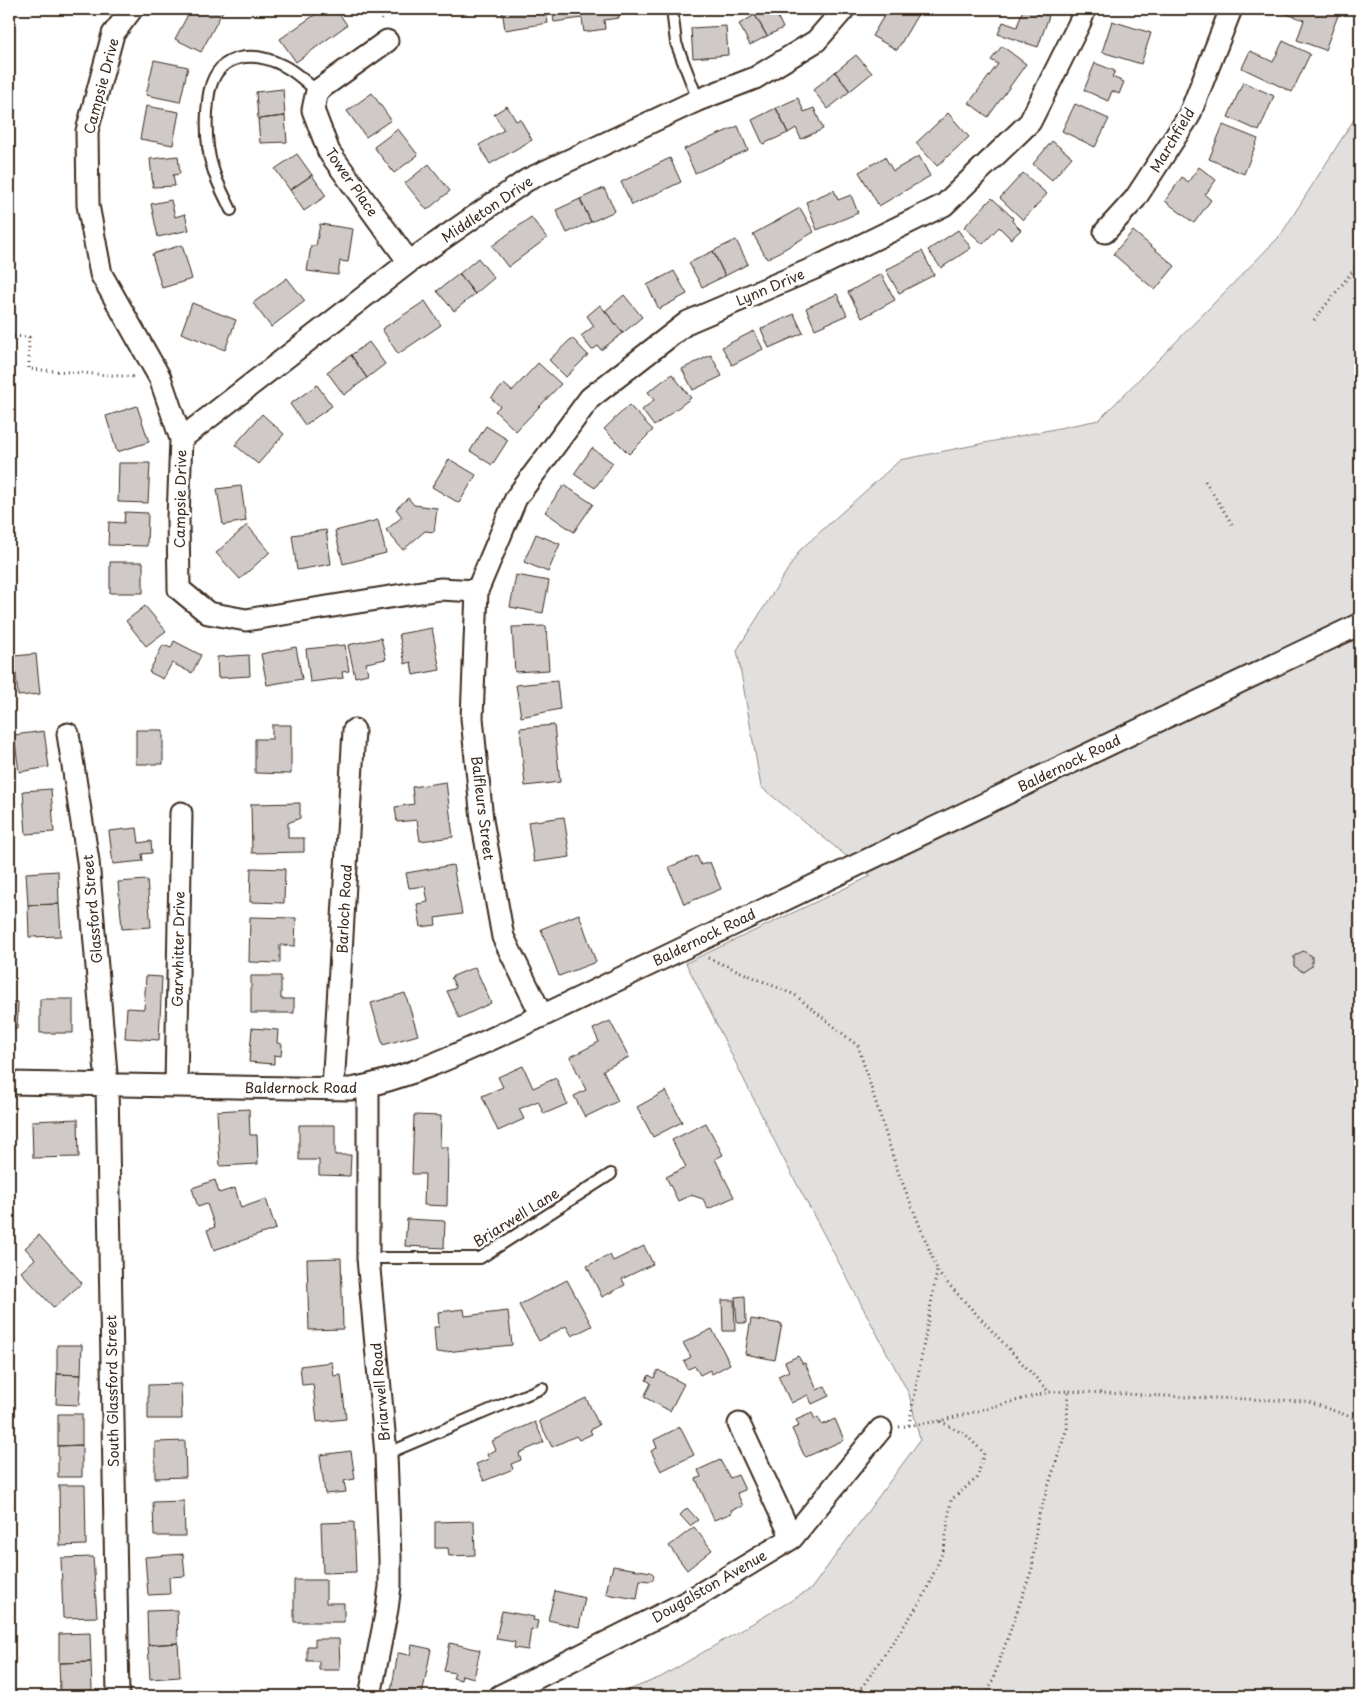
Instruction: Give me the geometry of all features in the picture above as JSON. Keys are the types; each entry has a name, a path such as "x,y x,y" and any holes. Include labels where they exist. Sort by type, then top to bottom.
{"street":[{"name":"Campsie Drive","path":"132,9 113,34 87,131 88,205 101,274 160,378 181,439 178,518 179,589 208,613 246,620 440,589 477,591"},
{"name":"Middleton Drive","path":"181,439 409,262 527,180 698,100 755,78 816,41 844,9"},
{"name":"Lynn Drive","path":"477,591 516,498 590,398 688,322 817,268 944,205 1030,122 1085,9"},
{"name":"Marchfield","path":"1105,232 1135,199 1189,116 1231,9"},
{"path":"317,91 387,41"},
{"name":"Tower Place","path":"317,91 313,110 329,152 409,262"},
{"name":"Balfleurs Street","path":"477,591 472,718 482,820 503,937 542,1016"},
{"name":"Baldernock Road","path":"9,1083 351,1089 416,1072 542,1016 682,947 1360,624"},
{"name":"Barloch Road","path":"333,1089 354,730"},
{"name":"Glassford Street","path":"68,734 88,861 107,1085"},
{"name":"Garwhitter Drive","path":"176,1086 181,813"},
{"name":"South Glassford Street","path":"107,1085 118,1696"},
{"name":"Briarwell Road","path":"368,1086 368,1258 386,1454 390,1558 390,1586 370,1696"},
{"path":"740,1424 792,1538"},
{"name":"Dougalston Avenue","path":"500,1696 687,1602 792,1538 881,1429"}],"lane":[{"path":"672,9 676,43 698,100"},
{"path":"231,210 212,168 208,141 208,97 217,72 222,65 231,60 250,57 262,59 284,66 317,91"},
{"name":"Briarwell Lane","path":"368,1258 480,1258 612,1174"},
{"path":"386,1454 542,1388"}],"path":[{"path":"1314,320 1360,262"},
{"path":"9,336 30,337 30,369 138,377"},
{"path":"1205,481 1232,524"},
{"path":"682,947 795,995 858,1046 897,1169 938,1270 1049,1392"},
{"path":"910,1425 938,1270"},
{"path":"987,1696 1032,1569 1037,1521 1067,1428 1068,1391"},
{"path":"881,1429 940,1421 1049,1392 1068,1391 1306,1401 1360,1420"},
{"path":"856,1696 923,1598 944,1549 951,1500 977,1478 984,1453 966,1434 940,1421"}],"shaded area":[{"path":"1360,110 1360,1696 614,1696 661,1677 811,1589 920,1440 909,1394 782,1156 686,963 871,876 761,787 737,650 800,550 900,460 1099,420 1280,236"}],"building":[{"path":"191,9 224,9 201,52 175,39"},
{"path":"323,9 336,9 347,25 296,62 280,39"},
{"path":"502,9 546,9 548,23 505,30"},
{"path":"552,9 617,9 619,18 604,20 605,29 584,32 582,18 554,22"},
{"path":"767,9 774,9 783,28 767,36 755,15"},
{"path":"794,9 807,9 801,15"},
{"path":"888,9 909,9 918,14 897,50 872,36"},
{"path":"1023,9 1049,16 1038,47 998,34 1003,22 1017,27"},
{"path":"1136,9 1157,9 1156,13"},
{"path":"1282,9 1340,10 1325,50 1297,40 1304,20 1281,12"},
{"path":"755,15 767,36 750,45 739,24"},
{"path":"1112,21 1151,33 1141,64 1102,52"},
{"path":"726,26 728,55 693,58 691,28"},
{"path":"1283,41 1310,54 1292,92 1242,68 1250,51 1273,62"},
{"path":"1002,46 1026,64 988,117 969,103 998,64 991,60"},
{"path":"856,55 872,73 850,91 835,72"},
{"path":"154,60 188,67 180,102 146,95"},
{"path":"1095,63 1115,71 1112,77 1124,82 1119,94 1112,91 1108,101 1084,90"},
{"path":"835,72 850,91 828,109 813,90"},
{"path":"1243,82 1274,96 1259,131 1228,117"},
{"path":"283,89 285,116 258,119 256,92"},
{"path":"372,93 391,120 366,137 347,111"},
{"path":"798,98 804,112 814,108 823,129 801,139 796,128 788,133 776,108"},
{"path":"1075,104 1109,119 1095,147 1062,131"},
{"path":"146,106 179,112 173,145 140,139"},
{"path":"507,106 516,121 520,119 532,140 490,164 479,145 504,130 494,114"},
{"path":"776,108 788,133 763,144 752,120"},
{"path":"948,113 969,137 937,166 916,143"},
{"path":"285,116 287,142 260,143 258,119"},
{"path":"1223,125 1258,139 1244,174 1209,159"},
{"path":"738,126 748,150 695,173 684,149"},
{"path":"398,129 418,155 394,173 374,147"},
{"path":"1052,141 1072,157 1052,180 1033,164"},
{"path":"297,154 312,175 290,190 275,169"},
{"path":"178,156 180,174 173,175 175,186 153,187 150,159"},
{"path":"919,156 930,176 879,206 859,172 885,157 893,171"},
{"path":"670,158 681,182 632,205 621,182"},
{"path":"429,164 450,191 427,210 405,183"},
{"path":"1199,167 1216,180 1205,195 1211,200 1194,223 1165,201 1182,177 1188,182"},
{"path":"1023,173 1047,194 1023,220 1000,198"},
{"path":"312,175 326,196 304,211 290,190"},
{"path":"604,188 615,211 591,222 580,199"},
{"path":"834,190 838,200 851,195 858,213 817,230 806,202"},
{"path":"992,198 1013,218 1012,221 1021,230 1011,239 999,227 983,244 964,227"},
{"path":"580,199 591,222 567,233 556,210"},
{"path":"171,200 175,217 185,214 189,230 158,237 151,204"},
{"path":"800,208 814,232 767,259 753,234"},
{"path":"531,217 547,238 508,267 492,246"},
{"path":"320,224 353,229 348,262 340,261 338,275 307,271 311,246 316,246"},
{"path":"958,230 971,248 941,268 928,250"},
{"path":"1133,231 1175,266 1155,290 1113,254"},
{"path":"736,240 748,264 725,276 713,251"},
{"path":"182,245 192,279 162,288 152,254"},
{"path":"713,251 725,276 702,287 689,263"},
{"path":"922,251 934,275 899,293 886,270"},
{"path":"478,258 494,278 475,294 459,274"},
{"path":"674,271 687,294 659,309 647,285"},
{"path":"459,274 475,294 454,311 437,291"},
{"path":"881,274 895,300 862,318 848,292"},
{"path":"287,278 305,301 271,327 253,303"},
{"path":"837,294 847,315 815,329 806,308"},
{"path":"624,295 642,317 623,333 605,311"},
{"path":"425,301 441,325 398,354 382,329"},
{"path":"192,303 236,320 225,350 181,333"},
{"path":"600,305 623,333 601,350 598,346 592,350 581,336 594,326 587,316"},
{"path":"794,314 803,333 769,348 761,329"},
{"path":"754,331 763,349 732,365 722,347"},
{"path":"572,338 588,355 566,377 549,360"},
{"path":"369,342 385,364 367,378 351,355"},
{"path":"351,355 367,378 344,395 327,372"},
{"path":"711,355 722,376 693,390 682,369"},
{"path":"538,363 561,384 516,431 495,411 500,406 491,398 504,384 512,391"},
{"path":"672,374 691,398 654,426 642,410 654,400 648,392"},
{"path":"317,385 332,406 305,425 290,404"},
{"path":"629,405 653,430 629,454 604,429"},
{"path":"137,406 149,442 117,452 106,416"},
{"path":"262,414 284,434 258,464 235,445"},
{"path":"486,426 508,440 492,465 470,451"},
{"path":"592,448 613,463 595,488 574,474"},
{"path":"449,459 476,475 459,503 432,487"},
{"path":"119,463 150,463 148,503 118,502"},
{"path":"564,485 593,504 574,532 545,512"},
{"path":"241,486 246,521 223,525 217,489"},
{"path":"408,498 414,505 437,508 434,532 425,531 403,550 386,530 402,517 396,509"},
{"path":"125,512 148,513 147,546 108,545 109,522 124,523"},
{"path":"378,520 386,553 343,564 335,531"},
{"path":"247,525 270,552 240,579 216,553"},
{"path":"326,530 331,564 297,570 292,535"},
{"path":"536,534 560,544 548,572 524,562"},
{"path":"110,562 143,562 143,593 110,593"},
{"path":"516,575 549,581 543,613 510,607"},
{"path":"145,606 166,631 146,646 126,621"},
{"path":"546,626 549,670 515,672 512,627"},
{"path":"432,628 440,670 413,675 411,662 405,664 399,634"},
{"path":"381,638 386,659 366,663 368,674 355,677 348,645"},
{"path":"174,641 201,655 192,673 172,663 163,679 149,672 163,645 171,648"},
{"path":"345,645 349,671 342,672 343,678 310,682 306,649"},
{"path":"296,647 302,679 267,685 261,654"},
{"path":"36,654 40,694 18,696 14,656"},
{"path":"249,655 250,676 218,678 217,657"},
{"path":"557,681 560,709 521,717 516,685"},
{"path":"272,725 291,725 291,774 255,773 255,739 272,739"},
{"path":"554,725 560,782 525,786 520,728"},
{"path":"136,730 163,730 163,764 136,764"},
{"path":"44,731 49,767 19,772 14,735"},
{"path":"446,782 453,837 420,841 417,820 397,822 395,807 414,804 412,787"},
{"path":"51,789 54,832 26,834 23,791"},
{"path":"300,803 300,818 288,823 288,838 304,838 304,852 252,853 251,804"},
{"path":"564,817 570,857 534,862 528,822"},
{"path":"137,828 139,843 151,841 152,853 142,854 143,861 113,864 109,831"},
{"path":"697,856 701,865 710,862 721,889 684,904 669,867"},
{"path":"453,865 462,914 435,918 436,925 421,927 417,904 428,902 425,886 409,888 406,873"},
{"path":"251,868 285,869 284,903 250,902"},
{"path":"58,871 59,904 28,905 26,873"},
{"path":"147,880 151,927 122,929 118,882"},
{"path":"59,904 61,936 29,937 28,905"},
{"path":"579,914 596,962 559,976 541,929"},
{"path":"250,917 296,918 295,946 280,945 280,963 249,962"},
{"path":"1303,951 1312,956 1312,966 1303,972 1294,966 1294,956"},
{"path":"475,967 491,1003 459,1018 447,991 456,988 451,977"},
{"path":"146,976 162,977 159,1040 125,1038 127,1008 144,1009"},
{"path":"251,976 281,976 281,999 294,999 294,1013 251,1013"},
{"path":"9,984 11,984 10,1002 18,1002 17,1029 9,1029"},
{"path":"405,993 418,1035 383,1045 371,1003"},
{"path":"40,999 73,999 73,1033 40,1033"},
{"path":"610,1021 629,1057 603,1070 618,1101 585,1117 574,1096 586,1090 570,1057 599,1042 593,1029"},
{"path":"252,1028 278,1030 277,1043 282,1044 281,1056 274,1055 274,1064 249,1062"},
{"path":"523,1066 533,1088 556,1078 567,1104 544,1114 538,1101 519,1109 524,1119 498,1131 482,1096 503,1087 498,1077"},
{"path":"666,1091 682,1122 653,1137 637,1107"},
{"path":"249,1109 250,1135 257,1135 258,1164 220,1166 217,1111"},
{"path":"414,1115 441,1116 440,1147 448,1147 447,1206 424,1205 425,1174 412,1174"},
{"path":"78,1119 79,1157 33,1158 32,1121"},
{"path":"706,1123 723,1155 715,1159 734,1197 708,1209 703,1199 691,1195 678,1201 666,1177 686,1167 672,1140"},
{"path":"299,1125 335,1125 335,1155 351,1155 350,1176 319,1175 319,1160 299,1160"},
{"path":"215,1180 219,1193 235,1188 241,1208 266,1199 276,1229 214,1250 207,1230 215,1227 207,1204 198,1207 192,1188"},
{"path":"407,1219 445,1221 444,1248 405,1246"},
{"path":"39,1235 82,1283 54,1308 21,1272 35,1259 25,1248"},
{"path":"644,1246 653,1264 622,1279 625,1285 602,1297 587,1266 610,1255 613,1261"},
{"path":"341,1258 343,1329 309,1330 307,1259"},
{"path":"567,1280 592,1326 572,1336 566,1326 539,1341 519,1305"},
{"path":"745,1296 746,1323 737,1323 735,1297"},
{"path":"722,1300 734,1300 735,1331 723,1331"},
{"path":"464,1309 465,1316 508,1311 512,1345 436,1353 434,1327 439,1327 438,1312"},
{"path":"751,1319 782,1324 775,1360 745,1354"},
{"path":"712,1329 730,1364 712,1374 710,1370 700,1375 695,1366 688,1369 684,1361 691,1357 683,1343"},
{"path":"57,1345 82,1345 81,1375 57,1374"},
{"path":"798,1356 803,1364 805,1363 817,1390 825,1386 829,1396 812,1404 808,1395 791,1403 778,1376 789,1371 785,1362"},
{"path":"332,1362 334,1376 341,1375 346,1419 317,1422 313,1384 302,1385 300,1366"},
{"path":"658,1370 684,1384 670,1411 644,1397 651,1383 646,1380 649,1375 654,1378"},
{"path":"57,1374 81,1375 79,1405 56,1404"},
{"path":"181,1384 182,1419 148,1419 148,1385"},
{"path":"586,1398 599,1425 590,1430 592,1434 579,1440 576,1436 552,1447 539,1421"},
{"path":"812,1413 815,1419 818,1417 822,1425 835,1419 844,1440 806,1457 792,1429 799,1426 796,1420"},
{"path":"58,1414 82,1414 82,1445 58,1446"},
{"path":"535,1422 544,1442 519,1453 521,1460 511,1464 513,1469 484,1481 476,1464 489,1459 487,1454 496,1450 492,1441"},
{"path":"680,1427 694,1455 661,1471 651,1451 657,1448 654,1440"},
{"path":"185,1441 186,1477 155,1478 155,1442"},
{"path":"82,1445 82,1477 58,1477 58,1446"},
{"path":"351,1451 355,1479 344,1481 346,1492 325,1494 320,1455"},
{"path":"720,1460 730,1478 738,1475 745,1490 737,1493 743,1506 731,1510 732,1513 714,1520 696,1479 701,1477 698,1470"},
{"path":"59,1485 85,1485 86,1545 60,1546"},
{"path":"184,1501 185,1536 154,1536 153,1502"},
{"path":"687,1508 698,1520 690,1526 680,1515"},
{"path":"474,1521 475,1555 449,1556 448,1548 435,1548 435,1522"},
{"path":"354,1522 356,1572 323,1573 321,1523"},
{"path":"694,1527 712,1550 687,1570 669,1546"},
{"path":"183,1554 185,1576 169,1577 170,1594 148,1595 145,1557"},
{"path":"93,1557 97,1617 63,1618 61,1558"},
{"path":"613,1566 651,1572 654,1575 653,1580 640,1580 637,1599 606,1594"},
{"path":"294,1580 326,1580 326,1603 344,1603 344,1622 294,1622"},
{"path":"555,1591 585,1598 579,1627 548,1620"},
{"path":"177,1610 178,1643 148,1645 147,1611"},
{"path":"502,1611 534,1617 533,1620 538,1621 536,1630 531,1629 528,1650 514,1648 515,1642 496,1639"},
{"path":"90,1633 91,1662 59,1663 59,1634"},
{"path":"315,1639 339,1639 340,1670 319,1670 319,1661 307,1661 307,1646 315,1646"},
{"path":"178,1643 180,1677 150,1679 148,1645"},
{"path":"450,1643 480,1650 474,1678 462,1675 461,1680 453,1678 455,1673 444,1671"},
{"path":"412,1645 431,1649 422,1695 391,1691 398,1653 410,1655"},
{"path":"91,1662 92,1690 60,1691 59,1663"}]}
